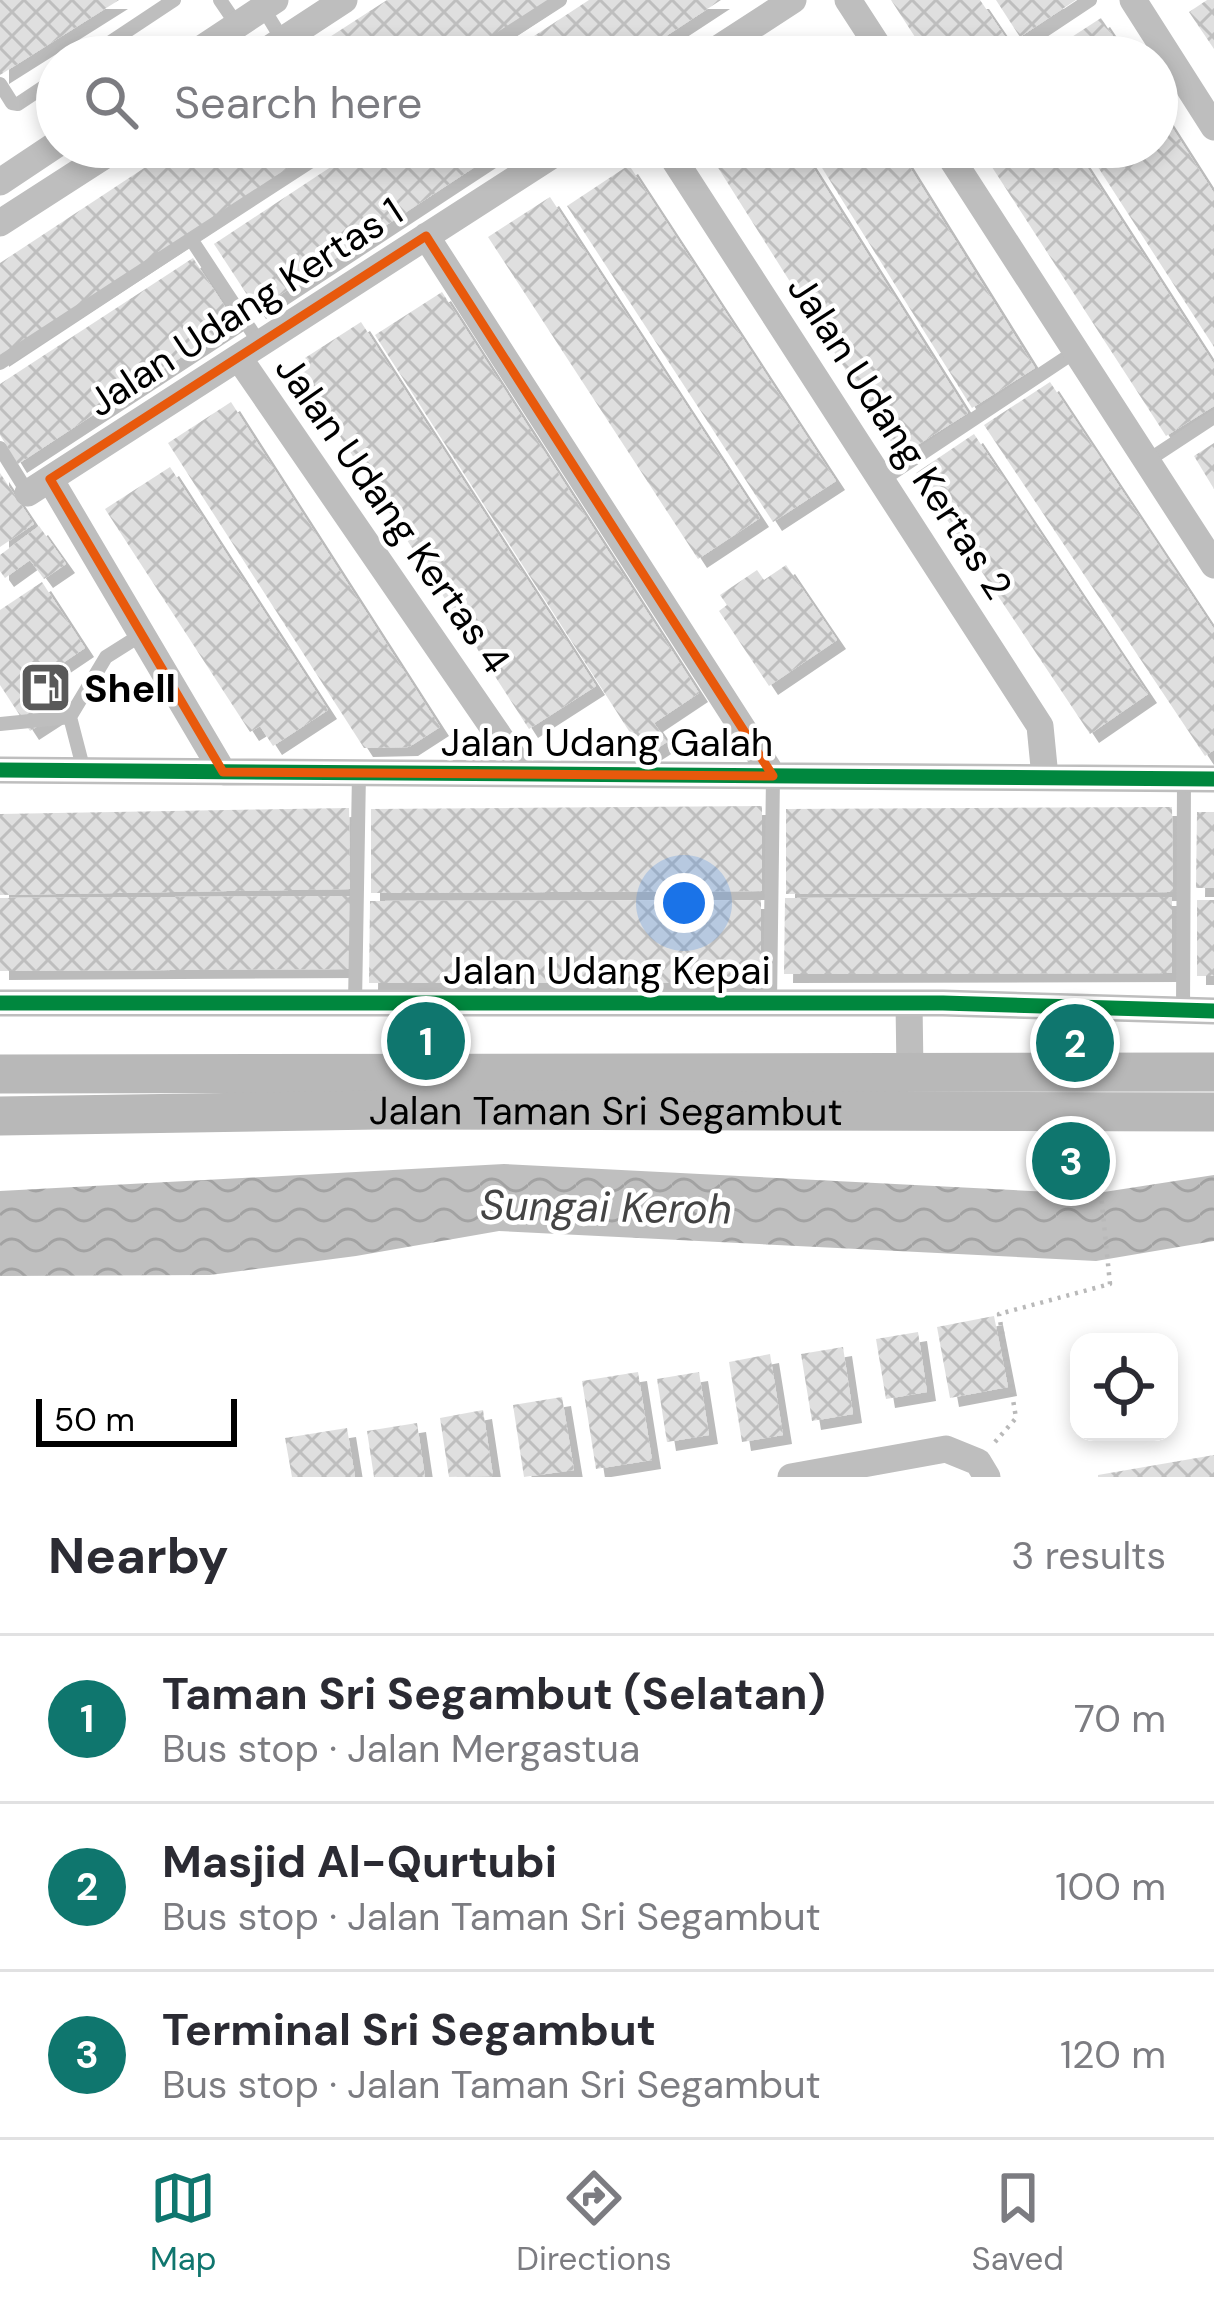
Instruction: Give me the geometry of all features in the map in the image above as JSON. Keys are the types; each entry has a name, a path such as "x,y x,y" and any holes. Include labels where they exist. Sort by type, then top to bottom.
{"street":[{"path":"303,36 344,0"},
{"path":"737,36 793,0"},
{"path":"848,0 871,36"},
{"path":"1133,0 1156,36"},
{"path":"220,36 269,4"},
{"path":"1178,71 1214,127"},
{"path":"0,182 36,158"},
{"path":"0,223 85,168"},
{"name":"Jalan Udang Kertas 1","path":"39,486 533,168"},
{"name":"Jalan Udang Kertas 2","path":"680,168 1040,726 1045,777"},
{"path":"958,168 1214,566"},
{"path":"426,236 773,776"},
{"name":"Jalan Udang Kertas 4","path":"249,351 525,774"},
{"path":"39,486 144,633 223,772"},
{"name":"Jalan Udang Galah","path":"0,770 1214,778"},
{"name":"Jalan Udang Kepai","path":"0,1003 909,1003 1214,1011"},
{"path":"909,1003 910,1071"},
{"name":"Jalan Taman Sri Segambut","path":"0,1074 1214,1072"},
{"name":"Jalan Taman Sri Segambut","path":"0,1116 378,1110 1214,1112"},
{"path":"791,1477 946,1449 982,1470"}],"lane":[{"path":"120,36 174,0"},
{"path":"220,0 237,25"},
{"path":"504,36 560,0"},
{"path":"1036,36 1090,0"},
{"path":"269,4 283,36"},
{"path":"0,84 12,103 36,92"},
{"path":"0,363 300,168"},
{"path":"520,168 524,174"},
{"path":"190,239 249,351"},
{"path":"882,480 1076,351"},
{"path":"1147,461 1214,417"},
{"path":"0,448 39,486"},
{"path":"84,771 70,717 106,657 144,633"},
{"path":"0,724 70,717"},
{"path":"355,1003 359,773"},
{"path":"770,1003 773,776"},
{"path":"1183,1011 1184,778"}],"path":[{"path":"982,1470 1016,1418 999,1314 1110,1284 1100,1184 1101,1140"}],"highlighted area":[{"path":"426,236 773,776 223,772 50,479"}],"water":[{"name":"Sungai Keroh","path":"504,1164 1091,1194 1214,1175 1214,1241 1096,1261 499,1231 210,1275 0,1276 0,1191"}],"building":[{"path":"0,0 119,0 62,36 36,36 36,52 0,75"},
{"path":"387,0 549,0 494,36 331,36"},
{"path":"589,0 721,0 666,36 534,36"},
{"path":"891,0 980,0 1005,36 914,36"},
{"path":"996,0 1076,0 1022,36"},
{"path":"1214,0 1214,49 1189,12"},
{"path":"1101,18 1113,36 1073,36"},
{"path":"1178,137 1214,193 1214,347 1099,168 1178,168"},
{"path":"144,168 288,168 0,358 0,263"},
{"path":"329,168 473,168 257,310 214,244"},
{"path":"631,168 836,481 773,522 567,206"},
{"path":"718,168 813,168 968,413 900,456"},
{"path":"822,168 910,168 1035,368 972,408"},
{"path":"993,168 1088,168 1214,364 1214,406 1166,436"},
{"path":"550,197 760,518 698,559 488,237"},
{"path":"193,258 235,322 18,464 0,435 0,384"},
{"path":"442,292 699,693 654,723 667,742 645,756 375,335"},
{"path":"361,322 596,686 529,729 294,365"},
{"path":"1050,382 1214,629 1214,750 1205,756 984,425"},
{"path":"231,402 440,727 409,747 364,748 168,443"},
{"path":"974,434 1148,694 1090,734 916,473"},
{"path":"1214,443 1214,489 1194,456"},
{"path":"170,467 328,710 273,746 260,726 250,732 105,509"},
{"path":"0,473 34,524 0,547"},
{"path":"39,526 66,564 44,579 30,560 5,578 0,555"},
{"path":"786,565 837,640 769,686 719,611 727,605 720,595 757,570 764,580"},
{"path":"42,582 85,648 42,677 64,709 30,731 0,685 0,610"},
{"path":"762,806 762,891 371,893 371,809"},
{"path":"1172,807 1173,892 786,894 786,809"},
{"path":"349,808 350,889 0,895 0,814"},
{"path":"1197,812 1214,812 1214,888 1196,888"},
{"path":"350,896 350,969 0,971 0,898"},
{"path":"1172,897 1172,973 784,974 785,898"},
{"path":"761,900 761,983 369,983 370,901"},
{"path":"1197,900 1214,900 1214,976 1197,976"},
{"path":"994,1316 1008,1387 950,1398 937,1327"},
{"path":"918,1332 927,1392 886,1399 876,1339"},
{"path":"843,1347 853,1414 812,1421 801,1354"},
{"path":"770,1354 783,1435 742,1442 729,1362"},
{"path":"638,1372 652,1460 596,1469 582,1381"},
{"path":"699,1372 709,1435 667,1442 657,1379"},
{"path":"562,1397 574,1470 524,1477 513,1405"},
{"path":"483,1410 493,1476 449,1477 440,1418"},
{"path":"417,1423 425,1477 374,1477 367,1431"},
{"path":"347,1428 355,1477 292,1477 285,1438"},
{"path":"1214,1455 1214,1477 1098,1477 1098,1475"}],"marked path":[{"path":"1060,1044 1062,1007"}],"cycle path":[{"path":"0,770 1214,779"},
{"path":"0,1003 943,1003 1214,1011"}],"place":[{"name":"Shell","path":"45,688"},
{"name":"Taman Sri Segambut (Selatan)","path":"426,1041"},
{"name":"Masjid Al-Qurtubi","path":"1075,1043"},
{"name":"Terminal Sri Segambut","path":"1071,1161"}]}
